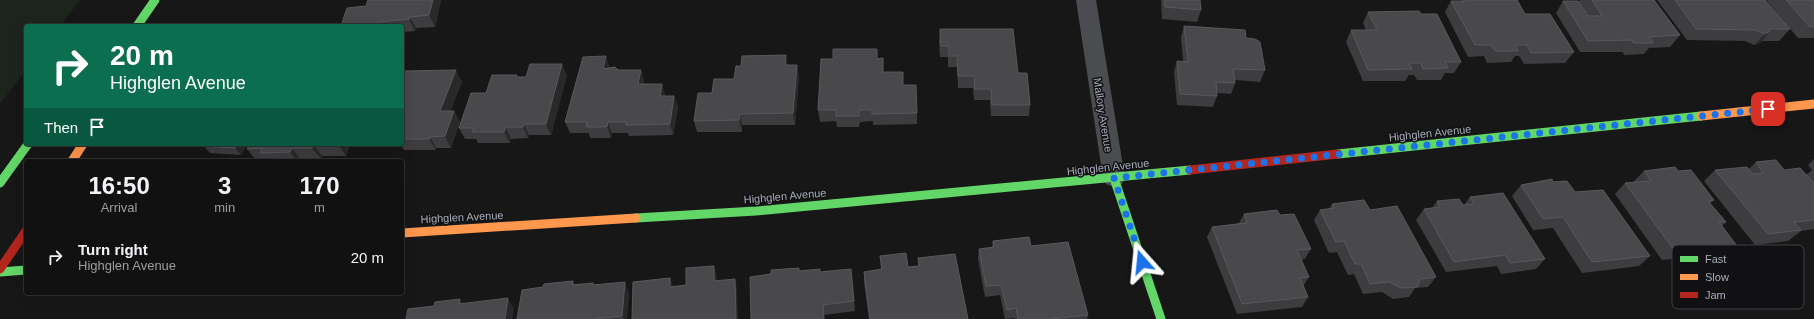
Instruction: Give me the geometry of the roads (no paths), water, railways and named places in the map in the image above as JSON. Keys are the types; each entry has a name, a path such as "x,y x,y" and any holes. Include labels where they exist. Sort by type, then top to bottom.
{"street":[{"path":"138,24 155,0"},
{"name":"Mallory Avenue","path":"1086,0 1114,178 1161,319"},
{"name":"Highglen Avenue","path":"404,232 756,211 1114,178 1814,104"},
{"path":"0,183 27,146"},
{"path":"73,159 82,146"},
{"path":"0,269 24,234"},
{"path":"0,272 24,270"}]}
